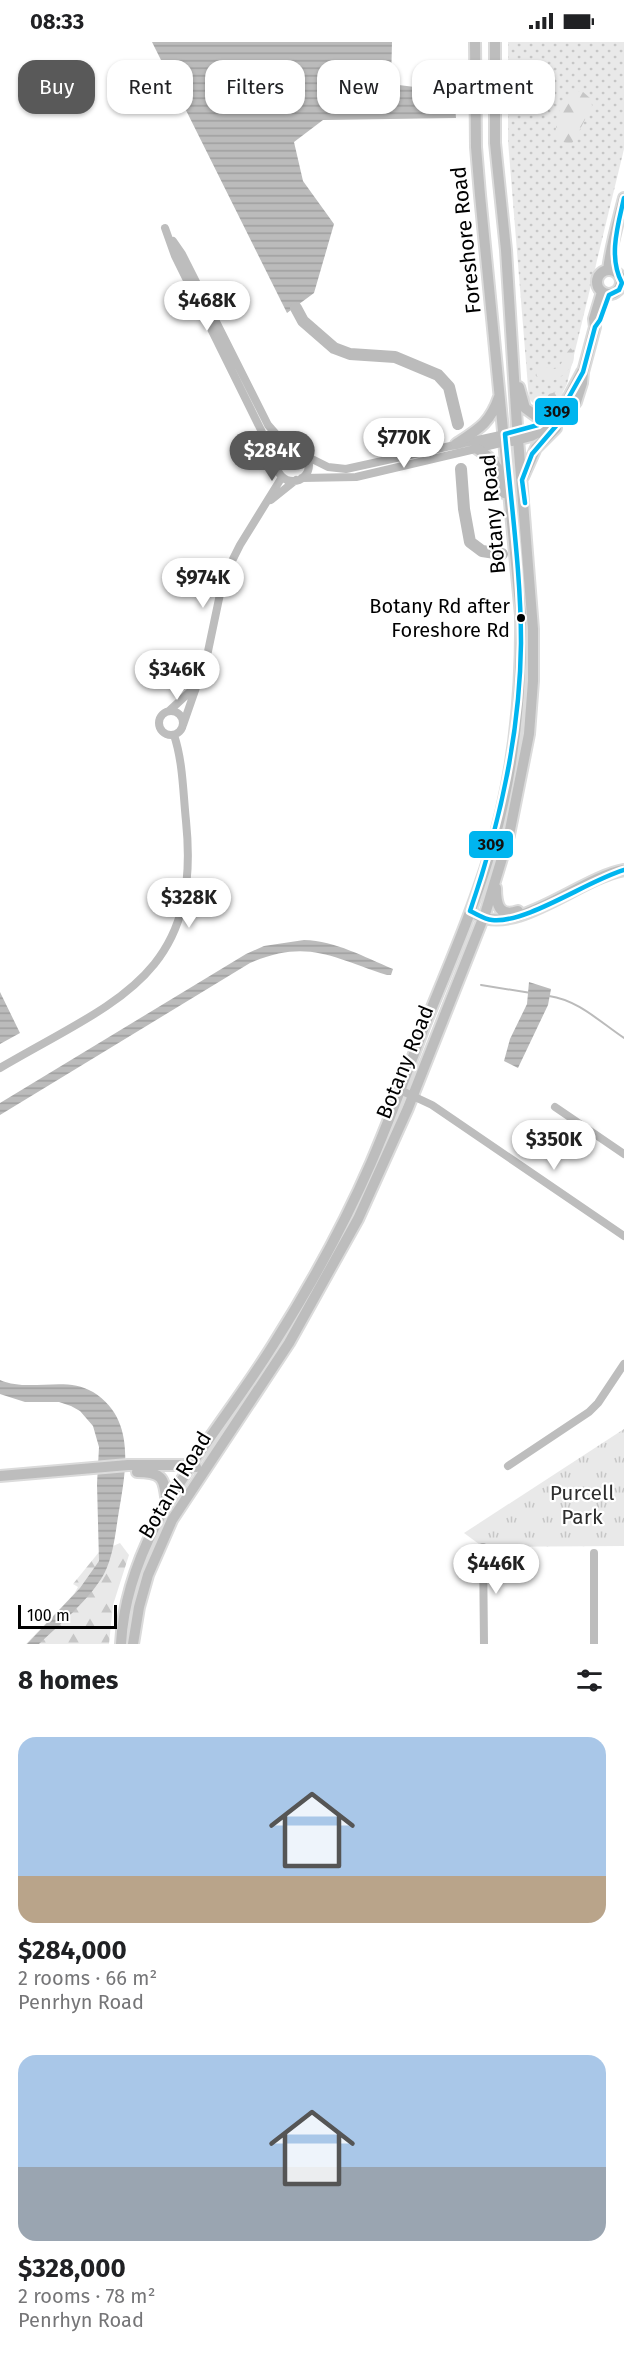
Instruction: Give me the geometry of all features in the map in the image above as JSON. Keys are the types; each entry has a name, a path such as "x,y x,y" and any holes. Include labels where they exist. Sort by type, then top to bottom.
{"main road":[{"name":"Foreshore Road","path":"475,42 476,147 505,438"},
{"name":"Foreshore Road","path":"495,42 495,143 506,250 518,435"},
{"path":"612,271 600,274 597,281 605,294 616,293 621,287 621,279 612,271 611,244 615,237 624,198"},
{"name":"Botany Road","path":"133,1644 139,1607 158,1550 172,1520 275,1366 324,1284 363,1210 413,1095 477,914 480,884 504,799 517,727 521,644 505,438 539,433 565,416 580,393 583,372 595,327 600,320 605,294"},
{"path":"513,364 525,408 533,415 539,417 549,415 570,395"},
{"name":"Botany Road","path":"518,435 557,413 583,372"},
{"path":"456,444 489,419 500,392"},
{"path":"522,480 536,448 565,416"},
{"name":"Botany Road","path":"121,1644 127,1604 140,1560 167,1504 276,1342 322,1263 370,1165 400,1090 477,914 496,879 520,785 529,734 532,690 533,611 518,435"},
{"path":"476,448 496,464 514,540"},
{"path":"477,914 493,920 512,919 528,914 590,880 624,870"},
{"path":"496,879 498,908 504,912 512,913 532,906 542,906"},
{"path":"0,1476 96,1468 192,1465 203,1472"},
{"path":"127,1468 151,1472 161,1478 166,1486 167,1504"}],"street":[{"path":"279,456 271,448 265,429 182,254 165,228 175,256 265,429 289,449"},
{"path":"282,477 277,468 279,456 289,449 296,449 345,474 456,444 505,438"},
{"path":"282,477 299,479 345,474 476,448 505,438"},
{"path":"266,505 299,479 308,468 306,456"},
{"path":"196,685 161,717 160,726 165,733 174,735 179,733 183,725 207,656 220,594 240,545 282,477"},
{"path":"169,711 180,714 183,725"},
{"path":"0,1068 114,1002 145,975 166,946 182,909 189,875 181,763 174,735"},
{"path":"400,1090 424,1100 624,1236"},
{"path":"555,1107 624,1154"},
{"path":"508,1466 589,1412 605,1394 624,1364"},
{"path":"483,1547 484,1644"},
{"path":"594,1553 594,1644"}],"green space":[{"path":"508,42 624,42 624,149 567,384 561,396 539,409 529,399 508,141 508,114 555,114 555,60 508,60"},
{"path":"582,91 591,99 592,106 572,143 564,142 555,133 561,103 570,93"},
{"path":"571,348 574,359 569,369 560,377 550,382 536,376 538,368 542,366 549,369 558,367"},
{"path":"559,391 566,395 562,403 542,414 537,410 549,394"},
{"name":"Purcell Park","path":"624,1429 624,1546 483,1547 464,1533"},
{"path":"120,1543 129,1555 113,1605 109,1644 26,1644 74,1594 78,1587 73,1584 99,1552"}],"shaded area":[{"path":"152,42 392,42 392,60 317,60 317,114 400,114 400,85 412,87 412,114 456,114 456,118 323,120 294,142 303,181 334,224 314,293 287,313 188,114 193,114 193,60 161,60"},
{"path":"304,940 327,943 350,950 393,969 391,975 335,957 305,951 288,952 250,963 0,1115 0,1103 246,954 264,946"},
{"path":"529,982 551,989 548,1005 518,1068 504,1061 510,1039 527,1004"},
{"path":"0,992 20,1033 0,1044"},
{"path":"0,1380 11,1384 59,1384 82,1387 93,1392 107,1404 117,1417 123,1433 125,1466 110,1561 104,1574 83,1602 39,1644 27,1644 80,1588 99,1561 97,1484 99,1447 93,1426 80,1411 59,1402 25,1402 0,1394"}],"waterway":[{"path":"296,308 303,321 334,348 350,354 395,357 438,375 449,387 458,424"},
{"path":"461,469 464,509 470,542 482,551 502,554"},
{"path":"481,985 531,993"},
{"path":"549,996 560,998 579,1007 624,1038"}],"transit line":[{"name":"309","path":"624,198 615,252 622,283 619,290 609,295 595,327 583,372 564,406 538,425 505,434 519,591 520,678 512,746 499,812 470,911 492,920 522,915 624,870"},
{"name":"309","path":"525,503 522,480 532,454 562,419"}],"place":[{"name":"Botany Rd after Foreshore Rd","path":"521,618"}]}
